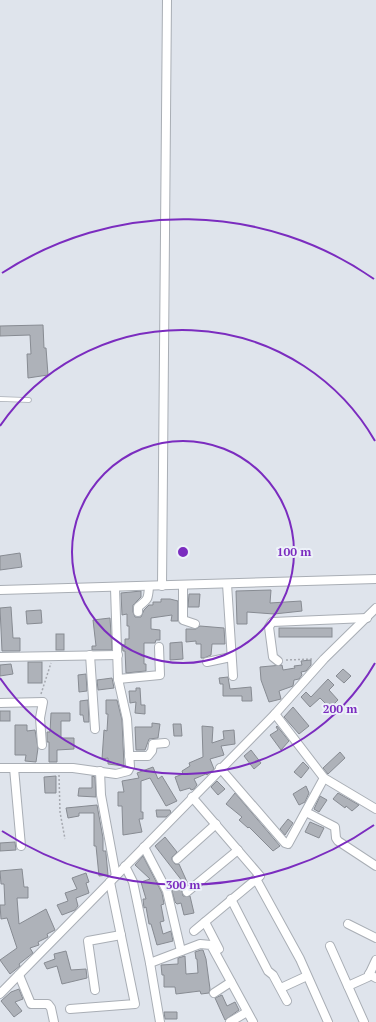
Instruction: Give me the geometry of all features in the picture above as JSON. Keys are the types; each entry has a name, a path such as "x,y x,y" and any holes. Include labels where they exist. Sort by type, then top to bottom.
{"street":[{"path":"162,586 167,0"},
{"path":"0,590 115,588 376,579"},
{"path":"227,584 233,676"},
{"path":"183,586 183,620 195,624"},
{"path":"138,612 138,607 146,602 149,587"},
{"path":"0,768 59,767 116,774 128,771 130,766 127,719 118,679 115,588"},
{"path":"0,994 220,768 275,714 324,659 376,608"},
{"path":"278,661 273,657 269,627 272,622 367,618"},
{"path":"118,679 160,675 159,647"},
{"path":"90,655 95,729"},
{"path":"0,657 118,655"},
{"path":"207,662 232,657"},
{"path":"0,703 43,702 40,718 42,745"},
{"path":"275,714 324,778 376,809"},
{"path":"129,756 148,756 152,751 154,744 165,743"},
{"path":"14,768 21,846"},
{"path":"220,768 285,843 289,844 324,778"},
{"path":"70,1009 135,1004 121,935 101,795 100,771"},
{"path":"192,797 260,876 194,931"},
{"path":"306,812 335,827 336,838 338,841 376,866"},
{"path":"177,859 216,824"},
{"path":"144,846 166,890 181,951"},
{"path":"186,892 238,850"},
{"path":"125,866 133,882 150,962 160,1022"},
{"path":"256,879 307,976 328,1022"},
{"path":"232,900 268,971 274,975 287,1001"},
{"path":"205,922 241,990"},
{"path":"348,924 376,938"},
{"path":"95,990 88,940 121,935"},
{"path":"150,962 200,944 211,945 253,1022"},
{"path":"330,946 364,1022"},
{"path":"348,986 372,976 376,960"},
{"path":"18,975 31,1004 36,1005 44,1002 48,1004 51,1008 54,1022"},
{"path":"281,988 307,976"},
{"path":"214,993 231,982"},
{"path":"230,1022 247,1012"}],"lane":[{"path":"0,399 28,400"}],"path":[{"path":"39,702 53,656"},
{"path":"278,661 320,659"},
{"path":"59,767 60,812 65,839"}],"building":[{"path":"43,325 44,348 46,348 48,375 28,378 27,354 31,354 30,335 0,336 0,326"},
{"path":"20,553 22,567 0,570 0,556"},
{"path":"271,590 270,603 301,601 302,611 274,614 247,612 247,624 237,624 236,591"},
{"path":"141,591 141,597 133,605 135,617 141,617 144,610 149,605 153,605 153,602 161,602 161,599 170,599 178,601 178,621 171,621 172,615 151,618 151,629 160,630 160,640 156,640 155,643 144,643 144,664 146,664 146,671 126,673 125,651 123,651 122,645 125,645 125,639 129,639 129,626 127,626 127,614 122,615 121,593"},
{"path":"189,594 200,594 199,607 188,607"},
{"path":"11,607 13,638 20,638 20,651 2,651 0,608"},
{"path":"41,610 42,623 27,624 26,611"},
{"path":"110,618 112,650 92,650 92,646 96,646 93,620"},
{"path":"200,626 224,628 225,644 212,644 211,655 204,658 201,658 201,644 196,644 196,641 186,642 186,629 196,629"},
{"path":"279,628 332,628 332,637 279,637"},
{"path":"56,634 64,634 64,650 56,650"},
{"path":"182,642 183,659 170,660 170,643"},
{"path":"311,660 311,665 306,671 301,672 302,675 299,679 294,680 293,686 279,691 281,699 269,702 261,680 260,667 282,665 283,670 302,665 301,661"},
{"path":"28,662 42,662 42,683 28,683"},
{"path":"11,664 13,674 0,676 0,665"},
{"path":"343,669 351,676 344,683 336,676"},
{"path":"86,674 87,691 79,692 78,675"},
{"path":"228,677 230,689 251,687 252,701 242,701 242,696 223,696 223,684 220,684 219,678"},
{"path":"112,678 114,688 98,690 97,680"},
{"path":"328,679 334,685 329,690 338,700 330,708 320,698 310,707 301,697 306,692 311,697"},
{"path":"136,688 140,688 141,705 145,705 145,714 135,713 136,702 130,703 129,691 136,691"},
{"path":"88,700 89,722 84,722 83,715 80,715 80,701"},
{"path":"106,700 117,700 122,720 124,766 108,764 108,758 102,759 104,730 107,731 108,714 106,714"},
{"path":"293,707 309,726 299,734 284,717"},
{"path":"0,711 10,711 10,721 0,721"},
{"path":"51,713 70,713 70,721 61,721 61,738 74,738 74,749 57,750 57,762 49,762 49,742 47,742 47,732 50,732"},
{"path":"152,723 160,724 158,738 149,739 145,750 136,750 135,727 152,727"},
{"path":"173,724 181,724 182,736 174,736"},
{"path":"15,725 27,725 27,731 35,730 38,748 36,762 25,761 26,755 15,755"},
{"path":"202,726 213,727 212,743 224,739 223,731 234,730 235,744 221,746 224,755 210,759 214,769 207,775 206,774 194,779 197,785 194,789 191,790 190,788 180,791 175,777 183,774 182,771 190,766 189,763 203,757"},
{"path":"277,726 289,741 281,750 270,735 278,730 276,727"},
{"path":"251,750 261,763 254,769 244,756"},
{"path":"340,752 345,758 328,774 323,768"},
{"path":"303,762 309,768 301,778 294,772"},
{"path":"153,767 158,779 162,776 177,801 166,806 150,778 141,781 141,812 143,812 143,819 139,819 142,832 123,835 122,806 118,806 118,792 124,792 122,781 139,778 137,773"},
{"path":"56,776 56,793 45,793 44,777"},
{"path":"92,776 95,777 96,797 78,796 79,788 92,788"},
{"path":"217,781 225,789 218,795 211,787"},
{"path":"306,786 309,793 305,802 299,805 293,794"},
{"path":"235,793 280,846 273,851 249,827 248,828 239,820 242,817 226,804"},
{"path":"338,793 359,805 352,811 346,806 345,808 333,799"},
{"path":"320,796 327,800 319,812 314,809"},
{"path":"97,805 103,838 103,851 106,851 108,875 99,876 96,846 94,846 94,813 79,813 79,816 68,818 66,808"},
{"path":"156,810 170,810 171,813 166,817 157,817"},
{"path":"288,819 293,823 285,835 280,829"},
{"path":"310,822 324,828 319,838 305,832"},
{"path":"165,837 177,852 172,857 172,860 175,864 179,864 188,884 186,886 155,846"},
{"path":"15,842 16,850 0,851 0,843"},
{"path":"143,856 162,893 164,904 161,905 164,921 160,922 163,934 171,931 173,941 157,945 151,924 149,924 146,907 144,908 143,899 146,899 141,882 150,879 135,865"},
{"path":"22,869 24,887 28,887 28,898 17,898 19,924 46,909 55,930 47,934 48,937 38,942 39,945 30,948 33,953 19,964 20,966 10,974 0,960 17,948 7,918 1,919 0,905 5,905 4,884 1,884 0,871"},
{"path":"86,873 89,882 86,883 89,893 76,898 78,906 75,910 62,915 57,905 68,901 65,893 77,889 72,878"},
{"path":"176,885 182,891 183,896 190,896 194,913 184,915 181,903 177,904 175,902 171,887"},
{"path":"203,950 206,959 210,989 209,993 201,994 200,991 176,994 175,987 164,987 164,975 162,975 161,965 178,964 178,958 185,956 186,974 198,973 195,952"},
{"path":"66,951 71,970 86,969 87,978 62,984 57,966 47,969 44,963 55,959 54,954"},
{"path":"19,989 23,999 15,1002 22,1011 14,1017 1,1001 11,992"},
{"path":"222,995 227,1006 235,1002 239,1010 225,1020 215,998"},
{"path":"164,1012 177,1012 177,1019 165,1019"}]}
